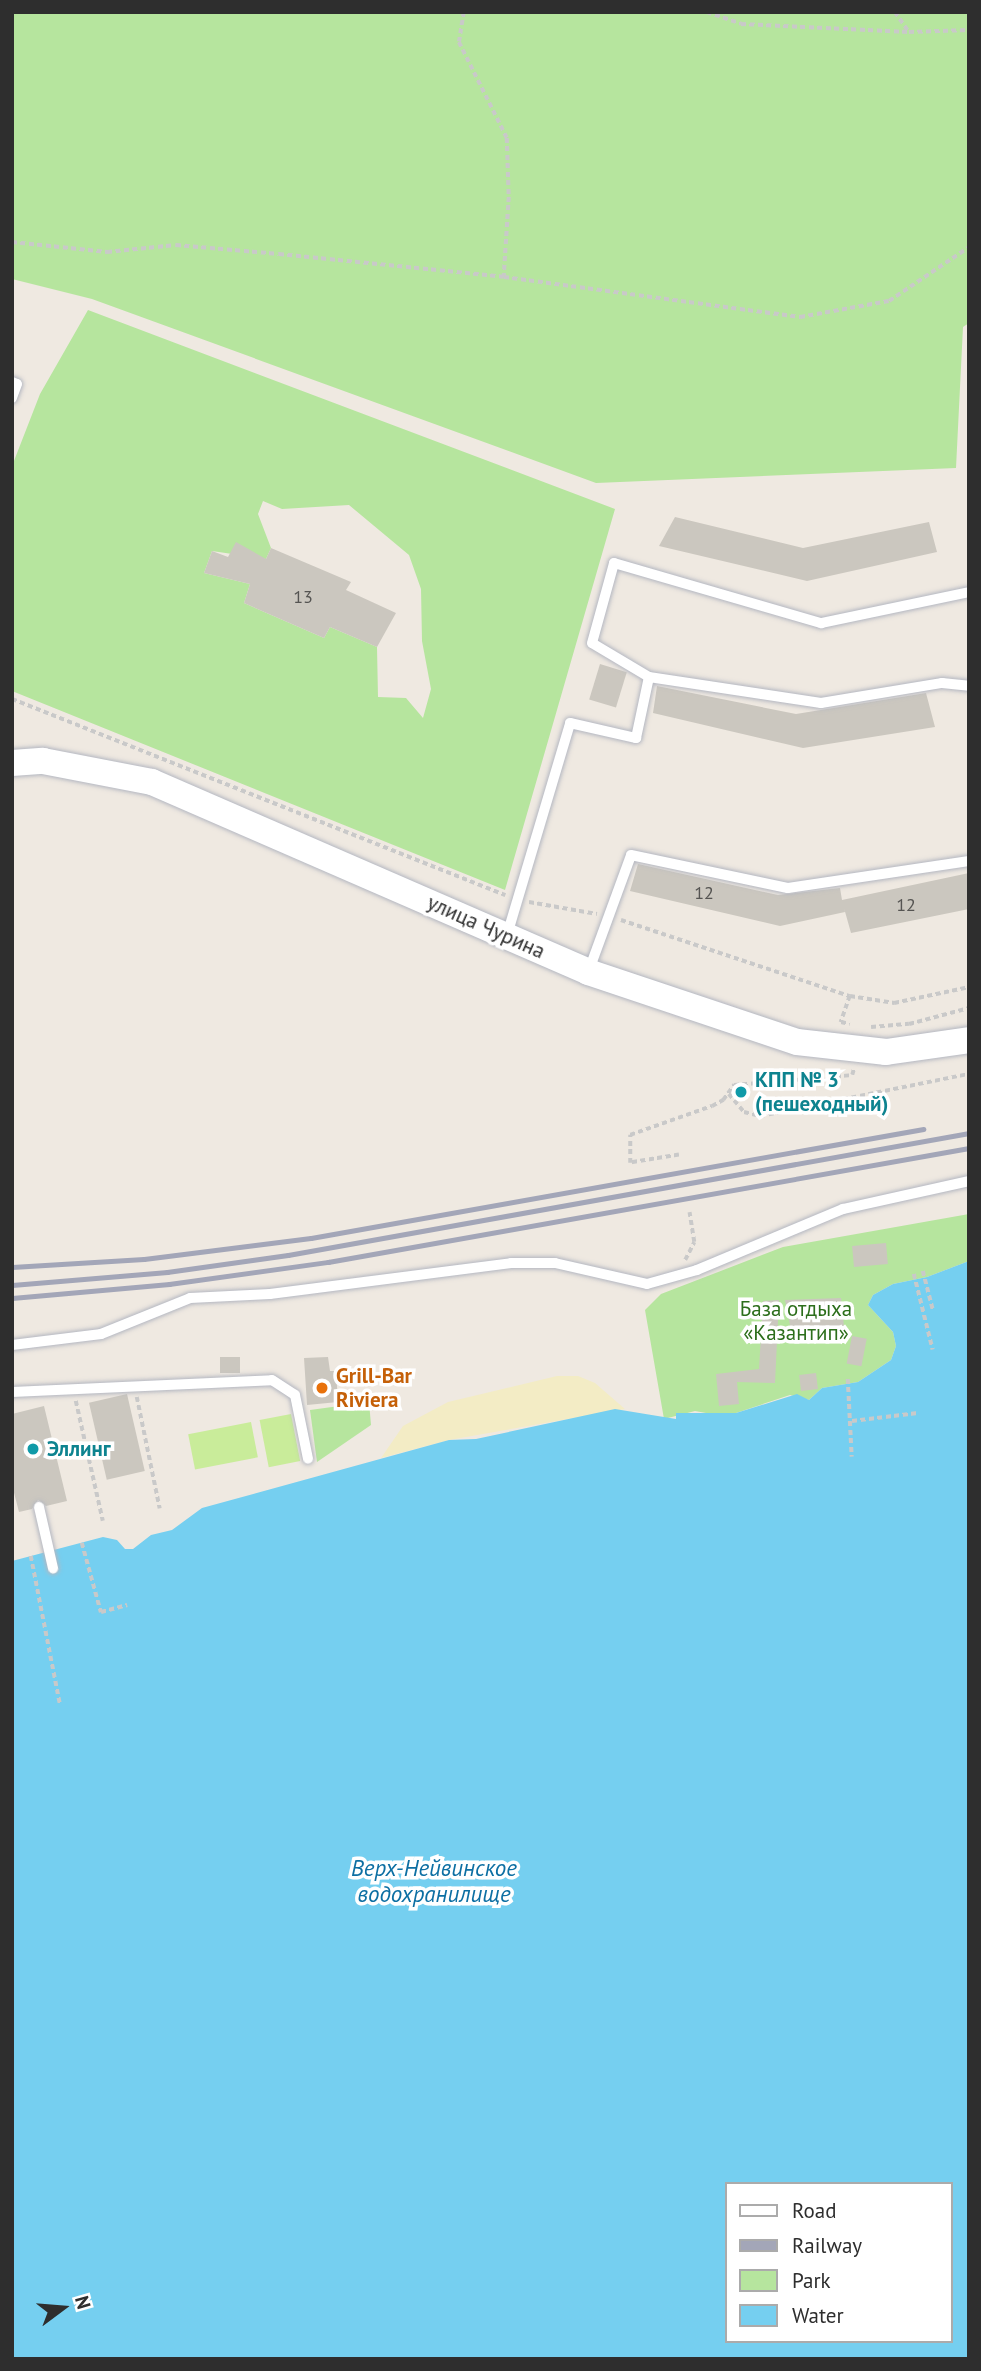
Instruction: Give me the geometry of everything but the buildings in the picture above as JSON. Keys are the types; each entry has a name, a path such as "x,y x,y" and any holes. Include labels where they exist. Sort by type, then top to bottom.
{"street":[{"name":"улица Чурина","path":"12,763 43,761 152,782 589,972 797,1042 857,1052 915,1050 969,1040"}],"lane":[{"path":"12,382 17,384 12,398"},
{"path":"969,592 821,623 614,564 592,643 649,677 821,703 942,683 969,686"},
{"path":"506,936 570,723 636,738 649,677"},
{"path":"589,972 631,855 788,888 969,861"},
{"path":"12,1345 102,1334 190,1298 270,1294 511,1263 555,1263 633,1284 681,1275 843,1209 969,1181"},
{"path":"12,1392 135,1385 283,1383 295,1395 308,1459"},
{"path":"39,1507 53,1568"}],"path":[{"path":"464,12 459,41 507,138 509,197 504,277"},
{"path":"707,12 741,24 909,33 969,30"},
{"path":"895,12 909,33"},
{"path":"12,242 107,252 176,245 504,277 800,317 889,301 969,247"},
{"path":"12,699 517,900 611,916 850,996 894,1003 969,988"},
{"path":"850,996 841,1022 852,1025"},
{"path":"679,1155 630,1163 630,1135 712,1106 742,1083 852,1075 863,1027 909,1024 969,1008"},
{"path":"729,1093 744,1112 760,1116 969,1074"},
{"path":"681,1275 694,1242 689,1212"},
{"path":"923,1272 933,1310"},
{"path":"914,1274 933,1350"},
{"path":"848,1379 852,1457"},
{"path":"135,1385 160,1509"},
{"path":"73,1388 103,1521"},
{"path":"852,1421 918,1413"},
{"path":"82,1542 101,1612 127,1605"},
{"path":"31,1556 60,1703"}],"green space":[{"path":"12,12 969,12 969,323 963,327 956,468 596,483 92,299 12,279"},
{"path":"88,310 615,509 505,890 12,691 12,466 40,394","holes":["263,501 282,509 349,505 409,555 421,589 422,641 431,689 423,718 406,698 378,697 377,647 330,627 324,638 244,603 250,584 204,573 212,551 266,559 271,548 258,514"]},
{"name":"База отдыха «Казантип»","path":"969,1214 969,1261 927,1277 893,1284 873,1295 868,1305 893,1332 896,1346 891,1360 858,1382 822,1388 809,1400 790,1395 736,1413 717,1415 695,1411 664,1419 645,1310 661,1294 783,1247"},
{"path":"369,1402 371,1425 317,1462 310,1410"},
{"path":"291,1414 300,1461 269,1467 260,1420"},
{"path":"251,1422 258,1457 195,1470 188,1434"}],"sand":[{"path":"557,1376 578,1376 595,1383 625,1409 449,1440 381,1458 403,1426 448,1402"}],"water":[{"name":"Верх-Нейвинское водохранилище","path":"969,1261 969,2359 12,2359 12,1561 103,1537 117,1540 125,1549 133,1549 151,1535 172,1530 202,1508 449,1440 476,1439 615,1409 676,1419 676,1413 736,1413 797,1394 809,1400 822,1388 858,1382 891,1360 896,1346 893,1332 868,1305 873,1295 893,1284 927,1277"}],"railway":[{"path":"12,1267 144,1259 311,1238 923,1129"},
{"path":"12,1285 167,1272 288,1255 969,1133"},
{"path":"12,1298 169,1284 328,1262 969,1148"}],"place":[{"name":"КПП № 3 (пешеходный)","path":"741,1092"},
{"name":"Grill-Bar Riviera","path":"322,1388"},
{"name":"Эллинг","path":"33,1449"}]}
